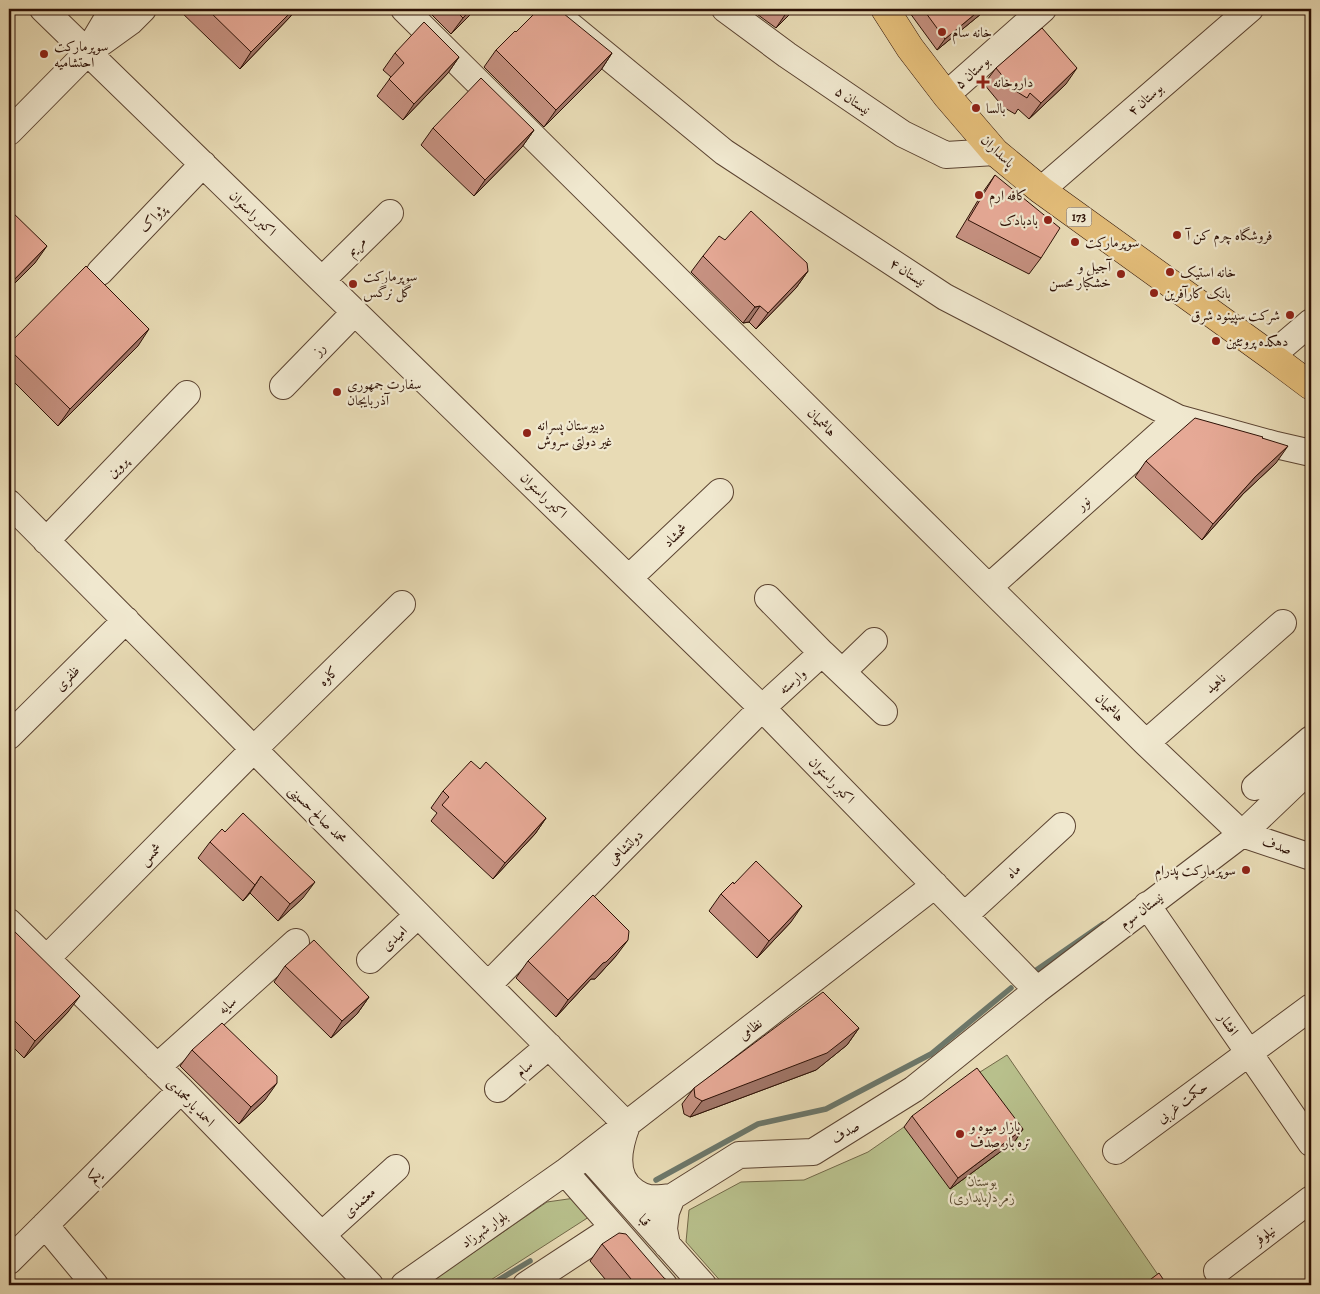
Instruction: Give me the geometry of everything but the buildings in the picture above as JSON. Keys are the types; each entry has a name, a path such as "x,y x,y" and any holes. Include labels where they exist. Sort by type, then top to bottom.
{"main road":[{"name":"پاسداران","path":"886,9 910,48 946,95 995,152 1040,190 1311,386"}],"street":[{"name":"اکبر راستوان","path":"43,9 762,708 1037,990"},
{"path":"87,53 113,9"},
{"path":"9,132 87,53 130,22 143,9"},
{"name":"هاشمیان","path":"404,9 1146,743 1242,834"},
{"name":"نیستان ۴","path":"550,9 724,152 945,297 1178,418 1311,453"},
{"name":"نیستان ۵","path":"726,9 787,55 902,134 946,155 995,152"},
{"name":"بوستان ۵","path":"946,95 1043,9"},
{"name":"بوستان ۴","path":"1040,190 1250,9"},
{"name":"پژواک","path":"100,272 203,164"},
{"name":"مریم","path":"322,280 390,213"},
{"name":"رز","path":"283,386 355,312"},
{"path":"1271,356 1311,322"},
{"name":"پروین","path":"46,541 187,394"},
{"name":"نور","path":"988,587 1178,418"},
{"name":"شمشاد","path":"629,578 720,492"},
{"name":"محمد صالح حسینی","path":"9,503 627,1124"},
{"path":"768,598 884,712"},
{"name":"کاوه","path":"254,749 402,604"},
{"name":"ظفری","path":"9,736 126,620"},
{"name":"ناهید","path":"1146,743 1283,623"},
{"path":"842,672 874,642"},
{"name":"وارسته","path":"762,708 822,653"},
{"name":"دولتشاهی","path":"488,985 762,708"},
{"path":"1255,787 1311,739"},
{"name":"شمس","path":"46,959 254,749"},
{"name":"نیستان سوم","path":"1037,990 1242,834 1311,768"},
{"name":"ماه","path":"964,915 1062,826"},
{"name":"صدف","path":"1242,834 1311,857"},
{"name":"نظامی","path":"565,1172 935,885"},
{"name":"افشار","path":"1147,905 1311,1143"},
{"name":"امیدی","path":"370,960 418,915"},
{"name":"احمد یارمحمدی","path":"9,922 180,1090 370,1285"},
{"name":"سایه","path":"157,1067 296,942"},
{"name":"صدف","path":"672,1197 739,1154 813,1152 914,1089 1037,990"},
{"name":"حکمت غربی","path":"1116,1150 1311,1007"},
{"name":"سام","path":"498,1089 549,1046"},
{"name":"یکم","path":"9,1261 180,1090"},
{"path":"627,1124 621,1143 619,1166 622,1178 639,1195 647,1198 672,1197 666,1212 664,1230 667,1245"},
{"name":"قبا","path":"587,1156 703,1285"},
{"name":"معتمدی","path":"322,1236 396,1168"},
{"name":"قبا","path":"565,1172 664,1285"},
{"name":"بلوار شهرزاد","path":"404,1285 565,1172"},
{"name":"نیلوفر","path":"1217,1271 1311,1198"},
{"path":"45,1225 95,1285"},
{"path":"526,1285 614,1228"}],"green space":[{"name":"بوستان زمرد(پایداری)","path":"1007,1055 1165,1285 724,1285 686,1242 689,1210 741,1182 804,1180 868,1152 969,1079"},
{"path":"575,1198 592,1215 483,1285 426,1285 547,1202"}],"waterway":[{"path":"1035,971 1103,924"},
{"path":"656,1180 758,1124 826,1109 931,1054 1011,988"},
{"path":"490,1285 530,1261"}],"place":[{"name":"خانه سام","path":"942,32"},
{"name":"سوپرمارکت احتشامیه","path":"44,54"},
{"name":"داروخانه","path":"983,82"},
{"name":"بالسا","path":"976,108"},
{"name":"کافه ارم","path":"979,195"},
{"name":"بادبادک","path":"1048,220"},
{"name":"فروشگاه چرم کن آ","path":"1177,235"},
{"name":"سوپرمارکت","path":"1075,242"},
{"name":"خانه استیک","path":"1170,272"},
{"name":"آجیل و خشکبار محسن","path":"1121,274"},
{"name":"سوپرمارکت گل نرگس","path":"353,284"},
{"name":"بانک کارآفرین","path":"1154,293"},
{"name":"شرکت سپینود شرق","path":"1290,315"},
{"name":"دهکده پروتئین","path":"1216,341"},
{"name":"سفارت جمهوری آذربایجان","path":"337,392"},
{"name":"دبیرستان پسرانه غیر دولتی سروش","path":"527,433"},
{"name":"سوپرمارکت پدرام","path":"1246,870"},
{"name":"بازار میوه و تره بار صدف","path":"960,1134"}]}
